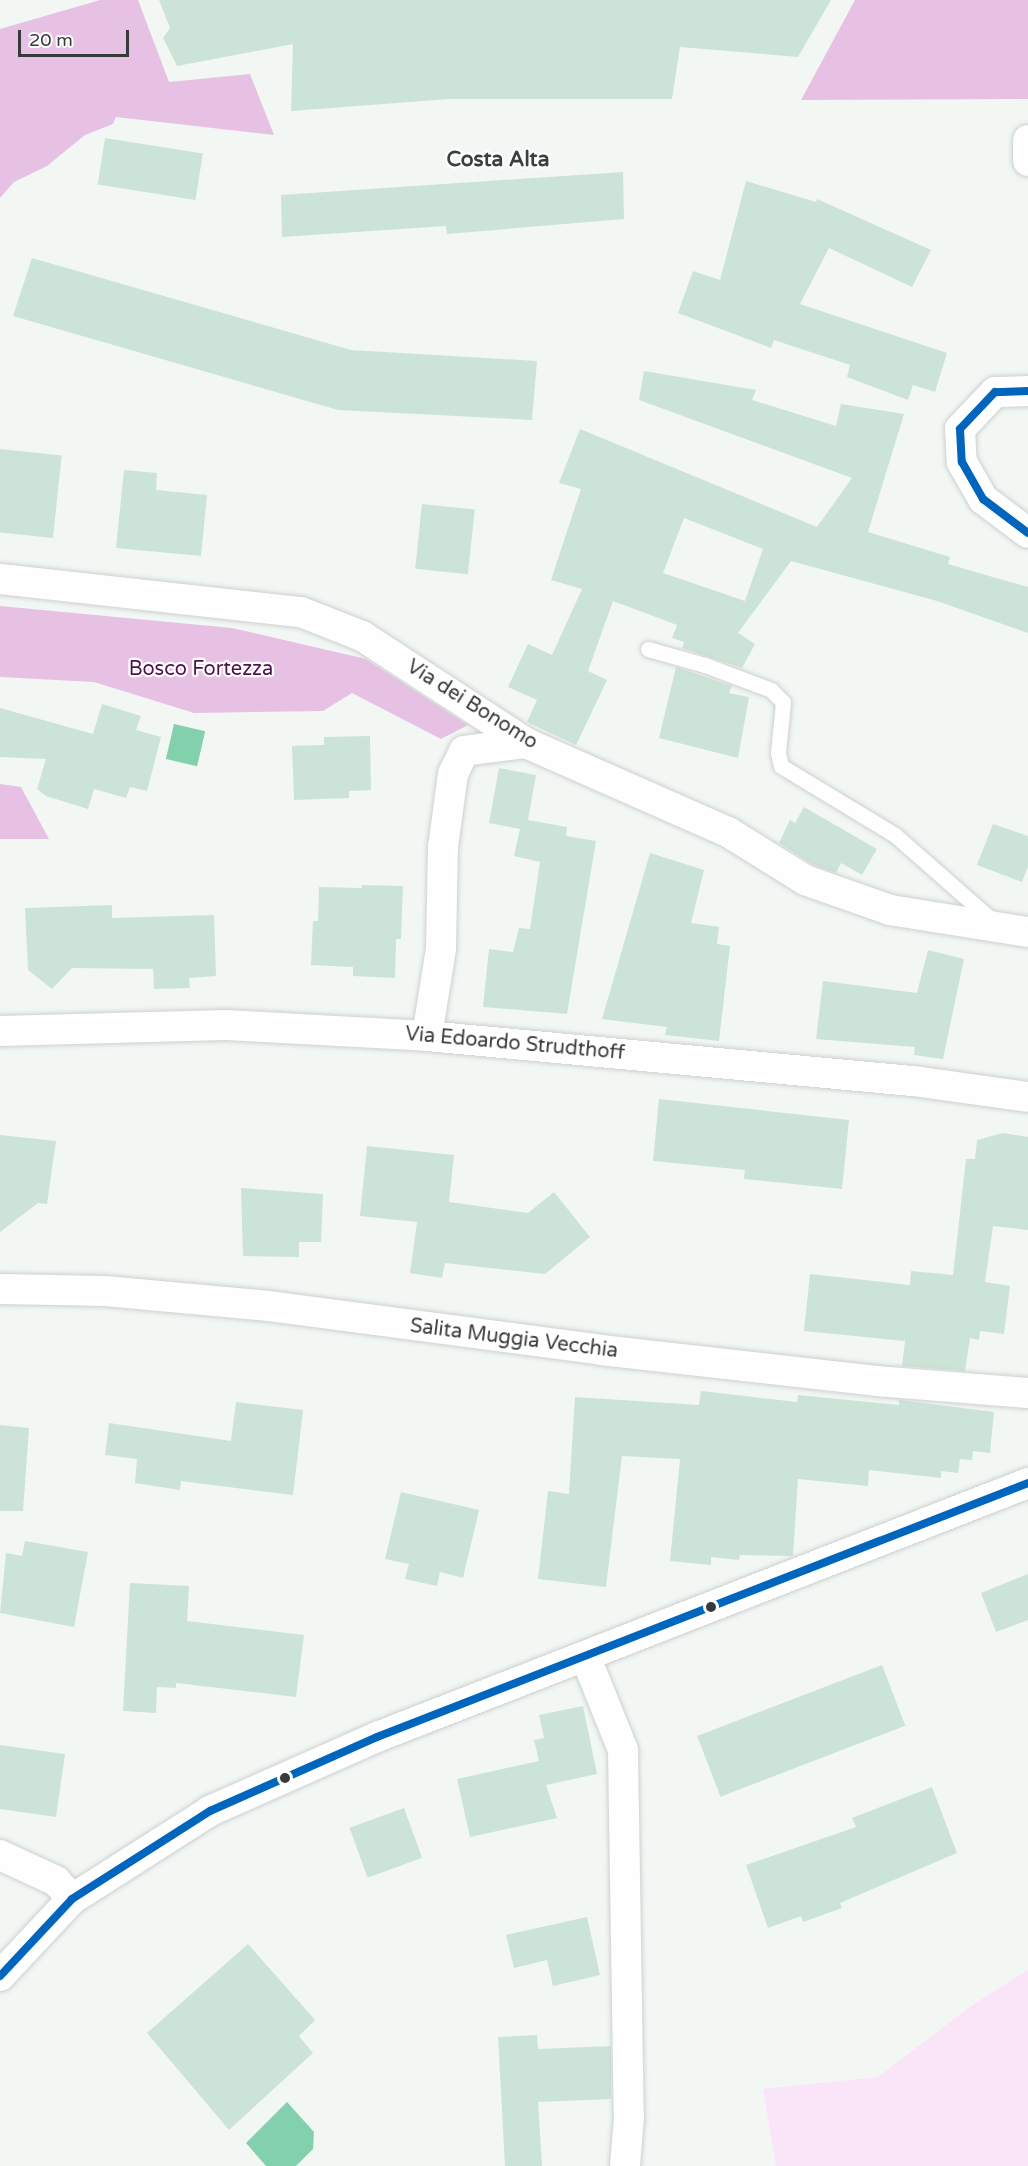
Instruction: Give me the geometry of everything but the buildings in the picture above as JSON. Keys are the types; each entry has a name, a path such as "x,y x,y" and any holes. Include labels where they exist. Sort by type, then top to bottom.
{"street":[{"path":"1028,140 1028,161"},
{"path":"1028,391 995,392 960,429 962,462 983,499 1028,533"},
{"name":"Via dei Bonomo","path":"0,579 301,612 362,636 526,743 728,832 805,880 890,910 1015,930"},
{"path":"427,1036 441,949 442,847 453,774 464,751 526,743"},
{"name":"Via Edoardo Strudthoff","path":"0,1031 226,1025 427,1036 913,1082 1028,1097"},
{"name":"Salita Muggia Vecchia","path":"0,1289 105,1291 257,1305 613,1351 876,1381 1028,1393"},
{"path":"0,1976 72,1899 210,1811 377,1737 586,1658 1028,1483"},
{"path":"586,1658 623,1750 629,2117 625,2166"},
{"path":"0,1856 56,1881 72,1899"}],"lane":[{"path":"648,649 705,665 771,690 783,702 778,753 781,766 895,835 1015,930"}],"shaded area":[{"path":"174,724 205,731 197,766 166,759"},
{"path":"1028,1970 1028,2166 776,2166 763,2089 878,2077 971,2006"},
{"path":"287,2102 314,2132 313,2149 296,2166 266,2166 246,2143"}],"green space":[{"path":"100,0 138,0 169,82 250,74 274,135 116,117 113,124 85,135 47,166 14,182 0,198 0,29"},
{"path":"855,0 1028,0 1028,99 801,100"},
{"name":"Bosco Fortezza","path":"0,606 232,628 366,659 468,725 441,739 352,693 323,711 194,713 94,682 0,677"},
{"path":"0,784 21,787 49,839 0,839"}],"transit line":[{"path":"1028,391 995,392 960,429 962,462 983,499 1028,533"},
{"path":"0,1976 72,1899 210,1811 377,1737 1028,1483"}],"district":[{"name":"Costa Alta","path":"498,160"}]}
